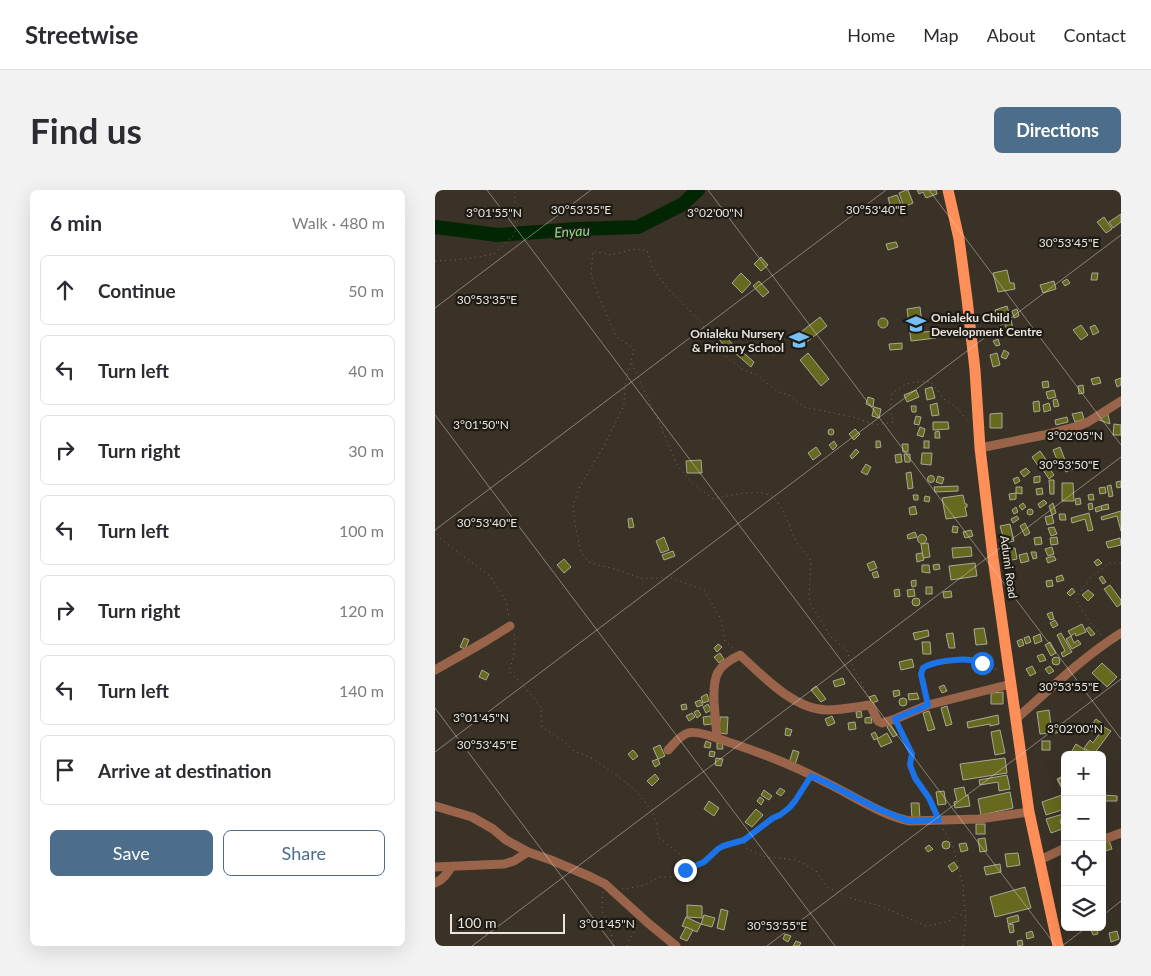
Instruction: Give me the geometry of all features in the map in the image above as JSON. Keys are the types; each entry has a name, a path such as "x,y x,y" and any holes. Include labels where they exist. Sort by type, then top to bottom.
{"main road":[{"name":"Adumi Road","path":"948,190 959,239 967,299 975,370 980,448 993,558 1029,812 1058,946"}],"street":[{"path":"980,448 1078,426 1088,422 1121,401"},
{"path":"435,670 510,626"},
{"path":"1016,719 1078,664 1121,632"},
{"path":"717,738 713,686 721,667 729,660 740,655 781,692 803,704 826,710 870,705 878,721 882,724 928,705 1010,681"},
{"path":"668,750 687,733 693,732 717,738 762,753 876,808 910,821 983,818 1029,812"},
{"path":"435,806 472,817 528,852 605,884 676,946"},
{"path":"1106,839 1121,833"},
{"path":"1040,860 1061,850"},
{"path":"435,867 505,864 514,861 528,852"},
{"path":"435,883 446,876 451,867"}],"path":[{"path":"435,261 466,259 494,254 513,235 516,229 514,214 515,190"},
{"path":"740,655 725,641 721,619 703,590 669,577 643,579 619,570 588,562 581,551 573,505 580,486 604,446 623,405 625,384 634,349 616,336 597,295 591,275 593,251 611,256 634,249 647,250 652,267 668,289 703,324 705,338 741,369 758,375 776,391 791,396 804,407 853,417 875,425 893,422 890,410 892,394 902,386 919,381 931,382 945,400 955,406 979,434"},
{"path":"631,362 677,464 691,482 713,499 735,495 767,493 775,499 784,513 798,546 810,558 809,603 831,637 847,651 870,705"},
{"path":"435,530 443,540 490,576 506,601 510,626 515,635 514,654 509,672 523,685 541,707 542,727 574,751 594,759 632,788 651,809 657,824 658,837 695,866"},
{"path":"1106,642 1075,599 1091,577 1110,563 1121,563"},
{"path":"928,705 921,674 927,664 970,659 994,668 1010,681"},
{"path":"895,719 912,754 910,765 915,778 929,798 951,844 959,866 963,884 966,918 963,946"},
{"path":"615,893 624,888 644,885 660,877 673,877 704,862 723,846 744,840 789,808 811,776"},
{"path":"744,840 747,848 766,857 797,860 816,871 827,887 853,899 881,906 926,926 951,920 957,913 966,918"},
{"path":"605,884 602,910 611,932 614,946"},
{"path":"627,946 637,927 648,923"}],"building":[{"path":"908,190 913,203 904,207 899,193"},
{"path":"917,190 936,190 937,194 926,198 923,192 919,194"},
{"path":"897,195 901,204 891,208 888,198"},
{"path":"1121,214 1121,222 1113,228 1109,222"},
{"path":"1104,217 1112,229 1106,233 1097,222"},
{"path":"896,242 898,247 888,250 886,244"},
{"path":"761,257 768,265 761,271 754,264"},
{"path":"1007,270 1010,283 1014,283 1015,289 998,292 993,273"},
{"path":"741,273 751,283 742,293 732,283"},
{"path":"1092,273 1098,273 1097,280 1091,280"},
{"path":"1067,279 1070,283 1065,286 1062,282"},
{"path":"759,281 769,292 763,297 753,286"},
{"path":"1054,281 1056,289 1043,293 1040,285"},
{"path":"1007,306 1009,313 997,317 995,310"},
{"path":"920,307 923,332 935,331 936,338 911,341 907,309"},
{"path":"1017,309 1019,316 1014,318 1012,311"},
{"path":"990,314 992,321 986,323 984,316"},
{"path":"820,317 827,326 799,348 792,339"},
{"path":"881,318 885,318 888,323 887,327 881,328 878,325 878,321"},
{"path":"1011,320 1013,328 1007,330 1004,322"},
{"path":"1081,325 1088,335 1081,340 1073,330"},
{"path":"1095,325 1099,332 1093,335 1090,327"},
{"path":"725,335 733,345 727,349 719,339"},
{"path":"998,339 1000,345 996,346 993,341"},
{"path":"902,343 902,349 890,350 889,344"},
{"path":"739,349 754,362 751,367 735,353"},
{"path":"1004,350 1009,353 1006,359 1001,357"},
{"path":"808,353 829,379 821,386 800,360"},
{"path":"997,353 1000,365 993,367 990,355"},
{"path":"1099,377 1101,383 1093,385 1091,379"},
{"path":"1121,378 1121,385 1117,387 1115,380"},
{"path":"1048,381 1049,387 1043,388 1042,382"},
{"path":"1083,385 1084,393 1079,394 1078,386"},
{"path":"932,387 935,398 927,400 925,389"},
{"path":"916,390 919,397 907,402 904,395"},
{"path":"1054,390 1056,397 1048,399 1046,392"},
{"path":"868,397 874,399 873,407 866,404"},
{"path":"1057,399 1059,406 1054,407 1053,400"},
{"path":"1039,401 1040,411 1034,412 1033,402"},
{"path":"937,403 939,415 932,416 930,405"},
{"path":"1049,403 1051,410 1044,412 1043,405"},
{"path":"911,406 916,406 916,412 912,412"},
{"path":"874,407 881,409 879,418 872,416"},
{"path":"1082,412 1084,419 1075,422 1072,414"},
{"path":"1002,413 1002,428 990,428 990,414"},
{"path":"1108,414 1110,424 1099,420"},
{"path":"916,416 921,417 919,425 914,424"},
{"path":"1067,417 1068,422 1056,425 1055,420"},
{"path":"933,422 948,422 949,429 933,430"},
{"path":"1114,424 1121,425 1121,435 1113,435"},
{"path":"920,427 925,429 923,437 917,435"},
{"path":"831,429 834,432 831,435 828,432"},
{"path":"855,429 860,434 854,440 849,434"},
{"path":"939,431 940,438 935,438 935,432"},
{"path":"834,441 837,446 833,450 829,445"},
{"path":"876,441 880,441 881,447 876,448"},
{"path":"924,441 929,441 929,448 924,448"},
{"path":"902,444 908,444 908,452 903,452"},
{"path":"816,447 821,454 813,460 808,453"},
{"path":"1060,447 1065,460 1058,462 1053,450"},
{"path":"856,449 859,452 852,459 850,456"},
{"path":"1040,451 1047,461 1039,467 1032,457"},
{"path":"922,453 932,453 931,465 921,464"},
{"path":"901,454 902,462 896,463 895,455"},
{"path":"904,454 910,454 910,462 905,462"},
{"path":"1075,459 1078,467 1066,472 1063,464"},
{"path":"701,460 702,473 687,473 686,461"},
{"path":"866,464 871,467 867,475 861,472"},
{"path":"1048,466 1054,475 1049,479 1043,470"},
{"path":"1026,468 1030,472 1024,477 1020,472"},
{"path":"911,472 913,488 908,489 906,473"},
{"path":"931,476 934,479 931,482 928,479"},
{"path":"938,476 944,478 942,484 936,482"},
{"path":"1040,476 1040,482 1034,483 1034,477"},
{"path":"1018,477 1020,481 1015,484 1013,479"},
{"path":"1049,480 1054,480 1054,494 1050,494"},
{"path":"1121,481 1121,487 1117,488 1116,482"},
{"path":"1062,483 1073,483 1074,501 1062,501"},
{"path":"1111,485 1113,496 1109,497 1107,486"},
{"path":"958,486 958,491 935,492 934,487"},
{"path":"1016,487 1022,487 1022,494 1016,493"},
{"path":"1105,487 1106,493 1100,494 1099,488"},
{"path":"1042,488 1043,494 1037,495 1036,489"},
{"path":"1016,493 1016,499 1010,500 1009,494"},
{"path":"1093,494 1094,500 1089,500 1088,495"},
{"path":"913,495 918,495 918,500 914,500"},
{"path":"963,495 965,504 967,504 967,507 965,507 967,516 946,519 942,498"},
{"path":"925,496 930,497 929,502 924,501"},
{"path":"1080,498 1081,504 1076,505 1075,499"},
{"path":"1044,500 1047,503 1040,508 1038,504"},
{"path":"1023,503 1026,507 1022,510 1019,506"},
{"path":"1053,503 1056,513 1052,515 1049,506"},
{"path":"1092,503 1093,509 1089,510 1088,504"},
{"path":"1108,504 1109,509 1102,510 1101,506"},
{"path":"915,506 917,514 910,515 909,508"},
{"path":"1101,506 1102,510 1096,512 1095,508"},
{"path":"1016,507 1018,512 1014,514 1012,510"},
{"path":"1030,509 1033,512 1030,515 1027,512"},
{"path":"1121,511 1121,531 1117,516 1102,520 1101,517"},
{"path":"1089,513 1093,530 1088,531 1085,519 1072,523 1071,518"},
{"path":"1059,514 1065,514 1066,520 1060,520"},
{"path":"1052,515 1054,523 1047,525 1045,517"},
{"path":"1017,516 1019,519 1013,523 1011,519"},
{"path":"632,518 634,527 629,528 628,519"},
{"path":"1025,523 1030,533 1025,536 1020,526"},
{"path":"1010,524 1014,541 1005,543 1000,526"},
{"path":"953,526 958,527 957,533 952,532"},
{"path":"1054,527 1057,534 1051,536 1048,528"},
{"path":"971,530 973,536 965,538 963,532"},
{"path":"915,532 917,537 908,539 907,535"},
{"path":"922,534 927,539 922,544 917,539"},
{"path":"664,537 669,550 661,553 656,541"},
{"path":"1041,537 1042,544 1035,545 1034,538"},
{"path":"1057,537 1058,544 1051,545 1050,538"},
{"path":"1120,538 1121,545 1108,548 1106,542"},
{"path":"928,543 930,557 923,558 921,544"},
{"path":"971,547 972,556 953,558 952,548"},
{"path":"1052,547 1054,554 1048,556 1045,549"},
{"path":"1015,548 1017,559 1007,561 1004,550"},
{"path":"673,551 675,556 664,560 662,555"},
{"path":"1031,552 1036,552 1037,558 1033,559"},
{"path":"922,553 924,560 917,562 916,554"},
{"path":"1027,553 1029,561 1021,563 1019,555"},
{"path":"1054,556 1056,560 1048,563 1046,558"},
{"path":"564,559 571,567 564,573 557,565"},
{"path":"1098,559 1102,563 1097,566 1094,562"},
{"path":"874,561 877,568 870,571 867,564"},
{"path":"975,563 977,576 951,580 949,566"},
{"path":"939,564 940,569 934,570 933,565"},
{"path":"922,565 929,565 930,573 922,572"},
{"path":"877,571 879,577 874,578 872,573"},
{"path":"1062,575 1064,580 1057,582 1056,577"},
{"path":"1102,576 1106,582 1103,584 1099,578"},
{"path":"916,580 916,586 912,587 911,581"},
{"path":"1052,580 1053,586 1047,587 1046,581"},
{"path":"1110,585 1121,600 1121,604 1117,607 1104,589"},
{"path":"926,587 932,587 932,594 926,594"},
{"path":"1072,588 1075,592 1070,596 1067,593"},
{"path":"899,589 900,596 895,597 894,590"},
{"path":"914,589 915,596 908,597 907,590"},
{"path":"1088,590 1094,595 1088,601 1082,595"},
{"path":"951,591 952,597 944,598 943,592"},
{"path":"916,598 920,602 916,606 912,602"},
{"path":"1052,612 1054,619 1050,620 1047,614"},
{"path":"1055,620 1058,625 1053,628 1050,623"},
{"path":"1082,624 1086,632 1076,636 1075,633 1071,636 1068,631"},
{"path":"1089,627 1095,634 1091,636 1086,629"},
{"path":"984,628 987,644 976,645 974,629"},
{"path":"928,630 929,636 915,640 913,633"},
{"path":"953,633 955,648 949,648 946,634"},
{"path":"1061,633 1072,652 1063,657 1061,653 1065,651 1057,635"},
{"path":"1040,634 1042,641 1035,644 1033,637"},
{"path":"1029,636 1031,642 1026,644 1024,638"},
{"path":"1071,636 1074,643 1078,640 1081,644 1072,649 1066,639"},
{"path":"464,638 469,640 465,649 460,647"},
{"path":"1022,639 1024,645 1019,647 1017,641"},
{"path":"922,642 930,642 931,654 923,654"},
{"path":"1050,642 1056,653 1051,656 1045,645"},
{"path":"718,644 722,647 717,652 714,648"},
{"path":"720,653 724,659 719,663 714,657"},
{"path":"1043,654 1046,660 1040,662 1037,656"},
{"path":"1056,657 1060,661 1056,665 1052,661"},
{"path":"912,659 914,667 901,670 899,662"},
{"path":"1102,663 1117,677 1107,687 1092,673"},
{"path":"1032,666 1036,673 1030,676 1026,669"},
{"path":"1050,666 1054,671 1049,674 1045,669"},
{"path":"482,670 489,674 486,680 479,677"},
{"path":"843,678 845,684 835,687 833,681"},
{"path":"944,685 947,691 942,693 939,687"},
{"path":"816,686 826,699 821,702 811,690"},
{"path":"899,690 900,695 894,697 893,691"},
{"path":"1003,692 1003,704 991,704 991,693"},
{"path":"917,693 919,699 909,700 908,694"},
{"path":"707,694 709,701 703,703 701,697"},
{"path":"875,695 878,701 872,703 869,697"},
{"path":"903,698 907,702 903,706 899,702"},
{"path":"700,700 703,705 697,707 695,702"},
{"path":"686,704 687,709 682,710 681,705"},
{"path":"708,704 711,710 706,713 703,707"},
{"path":"947,706 952,724 946,726 941,708"},
{"path":"698,710 701,715 697,718 694,712"},
{"path":"1049,710 1052,733 1040,734 1037,712"},
{"path":"861,711 862,717 857,718 856,712"},
{"path":"929,711 935,729 928,731 923,713"},
{"path":"692,713 695,717 689,721 686,716"},
{"path":"998,715 999,724 968,728 967,722"},
{"path":"711,716 712,724 704,725 703,717"},
{"path":"832,716 835,723 828,726 825,719"},
{"path":"720,717 728,717 727,734 719,733"},
{"path":"871,717 872,723 865,723 865,718"},
{"path":"1096,719 1103,724 1096,734 1089,729"},
{"path":"855,722 856,729 849,730 848,723"},
{"path":"1063,723 1064,732 1054,733 1053,725"},
{"path":"890,724 897,735 893,737 887,727"},
{"path":"1104,727 1111,731 1096,751 1089,751 1084,748 1090,740 1093,743"},
{"path":"786,728 792,730 790,736 785,735"},
{"path":"1000,730 1005,753 995,755 991,732"},
{"path":"875,732 878,738 874,740 871,734"},
{"path":"887,733 892,742 881,747 877,739"},
{"path":"706,741 711,743 710,748 704,747"},
{"path":"1042,741 1050,741 1050,750 1042,750"},
{"path":"717,743 722,743 723,749 717,749"},
{"path":"1076,744 1087,751 1072,751"},
{"path":"660,745 665,756 658,759 653,748"},
{"path":"633,750 638,756 633,760 628,754"},
{"path":"793,750 799,752 795,765 789,763"},
{"path":"710,751 715,752 714,757 709,756"},
{"path":"716,758 723,759 721,766 715,765"},
{"path":"1005,758 1007,773 963,780 960,764"},
{"path":"658,759 660,764 655,767 652,761"},
{"path":"655,774 659,779 652,786 647,781"},
{"path":"1007,775 1010,789 999,791 998,782 980,785 979,780"},
{"path":"1061,777 1061,787 1057,779"},
{"path":"964,787 970,806 955,808 954,802 957,801 954,789"},
{"path":"780,788 785,791 781,796 776,793"},
{"path":"764,790 772,796 769,800 761,795"},
{"path":"944,791 946,804 938,805 936,792"},
{"path":"1010,792 1013,808 981,815 978,799"},
{"path":"1061,795 1061,810 1046,815 1042,802"},
{"path":"1106,795 1117,796 1117,801 1106,801"},
{"path":"760,797 764,800 761,805 757,801"},
{"path":"709,801 719,808 714,816 704,809"},
{"path":"911,803 919,803 920,818 912,819"},
{"path":"756,809 763,815 752,827 745,822"},
{"path":"1061,815 1061,829 1051,833 1046,819"},
{"path":"976,824 985,824 985,834 976,834"},
{"path":"985,838 987,851 980,852 978,839"},
{"path":"1109,840 1112,849 1106,851 1106,841"},
{"path":"946,841 950,845 946,849 942,845"},
{"path":"966,843 968,850 961,852 959,844"},
{"path":"929,845 933,849 928,852 925,848"},
{"path":"1018,853 1020,865 1007,867 1005,854"},
{"path":"954,862 958,868 952,872 948,866"},
{"path":"1000,864 1001,872 986,875 984,867"},
{"path":"1025,887 1031,908 995,917 990,897"},
{"path":"687,905 702,906 702,918 687,917"},
{"path":"721,909 728,911 724,930 717,928"},
{"path":"704,915 715,918 712,927 701,924"},
{"path":"1018,915 1019,921 1008,924 1007,918"},
{"path":"686,917 701,924 697,932 682,926"},
{"path":"1013,924 1014,932 1010,933 1008,925"},
{"path":"686,927 693,930 687,941 680,938"},
{"path":"1032,931 1034,937 1027,939 1026,933"},
{"path":"1091,931 1097,931 1098,934 1093,935"},
{"path":"1117,931 1119,939 1111,942 1109,933"},
{"path":"785,934 791,936 788,942 783,939"},
{"path":"1022,940 1023,945 1018,946 1017,941"},
{"path":"796,941 801,943 799,946 793,946"}],"waterway":[{"name":"Enyau","path":"435,227 498,235 638,227 683,204 698,190"}],"place":[{"name":"Onialeku Child Development Centre","path":"916,324"},
{"name":"Onialeku Nursery & Primary School","path":"799,340"}],"route":[{"path":"685,870 704,862 723,846 744,840 773,818 780,815 795,801 811,776 903,819 910,821 939,820 929,798 915,778 910,765 912,754 895,719 928,705 921,674 927,664 970,659 982,663"}]}
